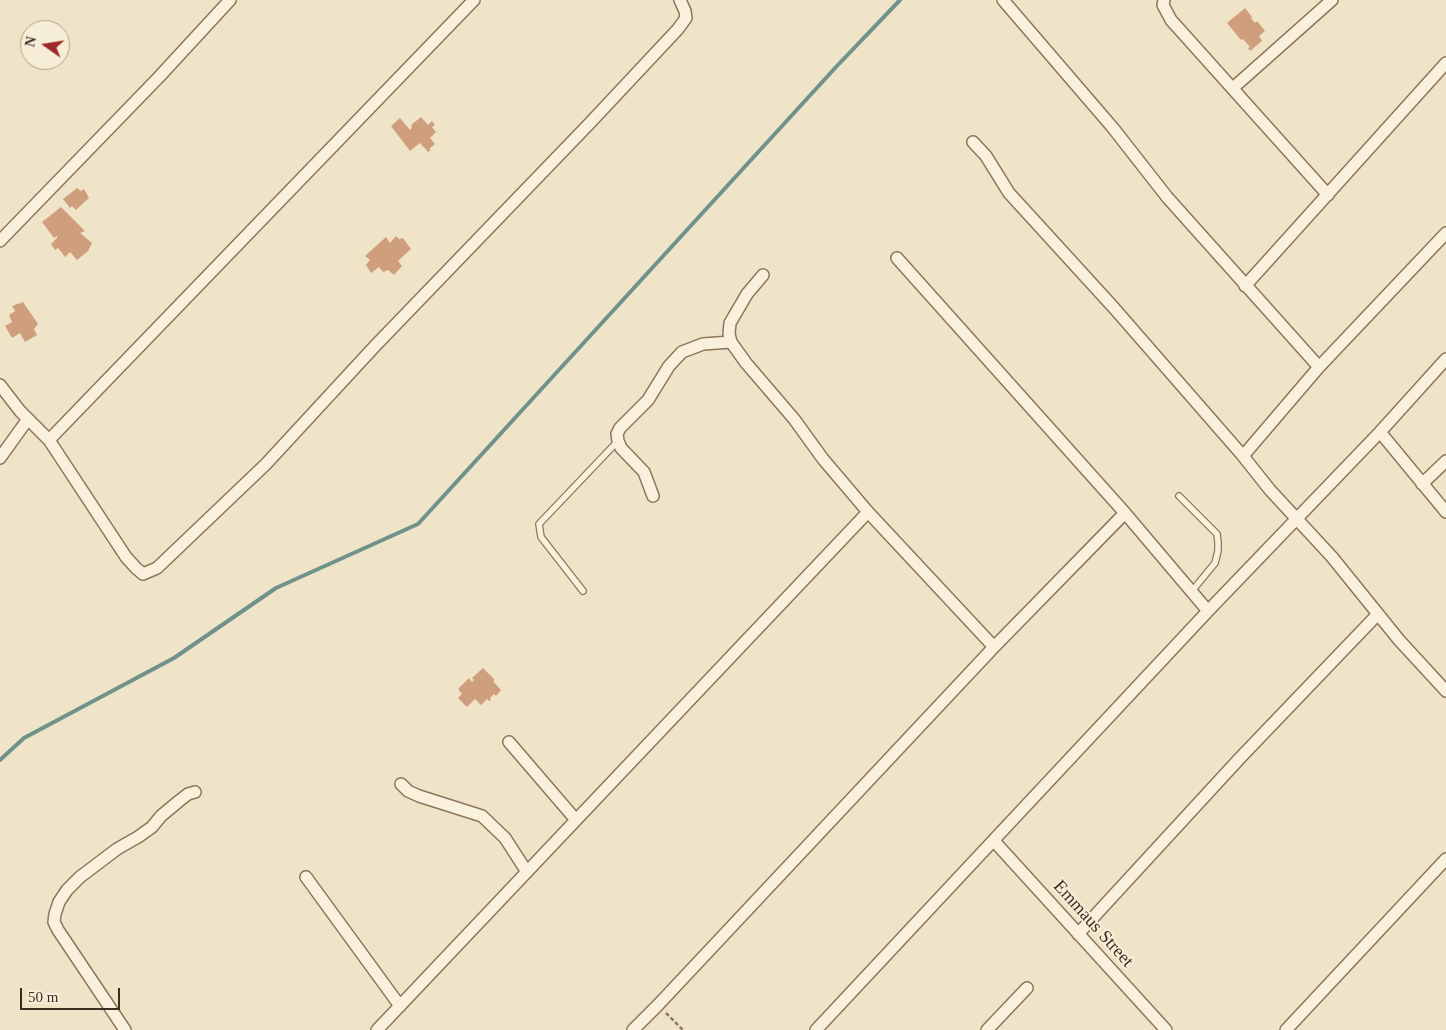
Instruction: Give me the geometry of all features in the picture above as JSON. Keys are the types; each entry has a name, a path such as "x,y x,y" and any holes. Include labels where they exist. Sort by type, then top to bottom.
{"street":[{"path":"0,241 159,77 230,0"},
{"path":"49,440 317,165 474,0"},
{"path":"0,385 28,419 49,440 126,557 144,574 157,568 277,452 375,346 678,29 686,18 680,0"},
{"path":"1002,0 1114,128 1167,197 1319,367"},
{"path":"1164,0 1163,5 1171,20 1328,195"},
{"path":"1233,88 1332,0"},
{"path":"1245,286 1446,64"},
{"path":"973,142 986,156 1009,193 1114,308 1270,490 1332,558 1377,614 1446,691"},
{"path":"1242,456 1319,367 1446,233"},
{"path":"897,258 1125,513 1208,611"},
{"path":"764,275 747,294 730,323 729,334 731,342 746,363 794,419 823,459 868,512 994,648"},
{"path":"653,496 644,472 621,448 617,434 620,428 648,400 669,366 682,352 703,344 731,342"},
{"path":"816,1030 1208,611 1380,432 1446,359"},
{"path":"0,458 28,419"},
{"path":"1380,432 1446,512"},
{"path":"1422,484 1446,460"},
{"path":"377,1030 868,512"},
{"path":"633,1030 994,648 1125,513"},
{"path":"1078,934 1240,758 1377,614"},
{"path":"509,742 576,820"},
{"path":"401,784 408,791 419,796 482,816 504,838 527,872"},
{"path":"125,1030 58,930 54,922 54,914 67,890 80,877 117,849 152,827 161,816 179,801 188,794 195,792"},
{"name":"Emmaus Street","path":"994,841 1166,1030"},
{"path":"1286,1030 1446,859"},
{"path":"306,877 400,1006"},
{"path":"987,1030 1027,988"}],"lane":[{"path":"583,590 541,537 539,524 618,440"},
{"path":"1179,496 1217,534 1218,552 1214,563 1192,591"}],"path":[{"path":"658,1005 682,1030"}],"building":[{"path":"1245,8 1255,23 1257,21 1265,31 1259,36 1262,41 1250,51 1248,48 1250,47 1243,39 1241,40 1227,23"},
{"path":"421,117 428,125 432,121 435,125 432,127 436,132 430,138 435,144 428,152 420,143 410,151 391,126 400,118 410,130 411,125"},
{"path":"77,188 81,191 84,189 89,198 76,210 72,206 70,208 63,199"},
{"path":"61,207 85,231 80,233 92,243 88,251 77,260 70,252 65,257 58,248 55,250 51,244 57,236 54,238 42,222"},
{"path":"396,236 399,239 403,238 411,249 398,261 402,266 394,275 388,270 383,272 379,267 371,273 366,265 370,260 365,256 386,237 390,243"},
{"path":"23,302 38,324 34,329 37,335 25,342 20,333 12,338 5,326 12,322 9,315 15,311 12,306"},
{"path":"483,668 495,680 493,681 501,690 496,696 494,694 490,698 491,700 487,699 481,705 475,699 467,707 458,698 462,694 458,689 469,678 472,682 474,680 472,678"}],"waterway":[{"path":"0,760 24,738 174,658 276,588 418,524 836,67 900,0"}]}
